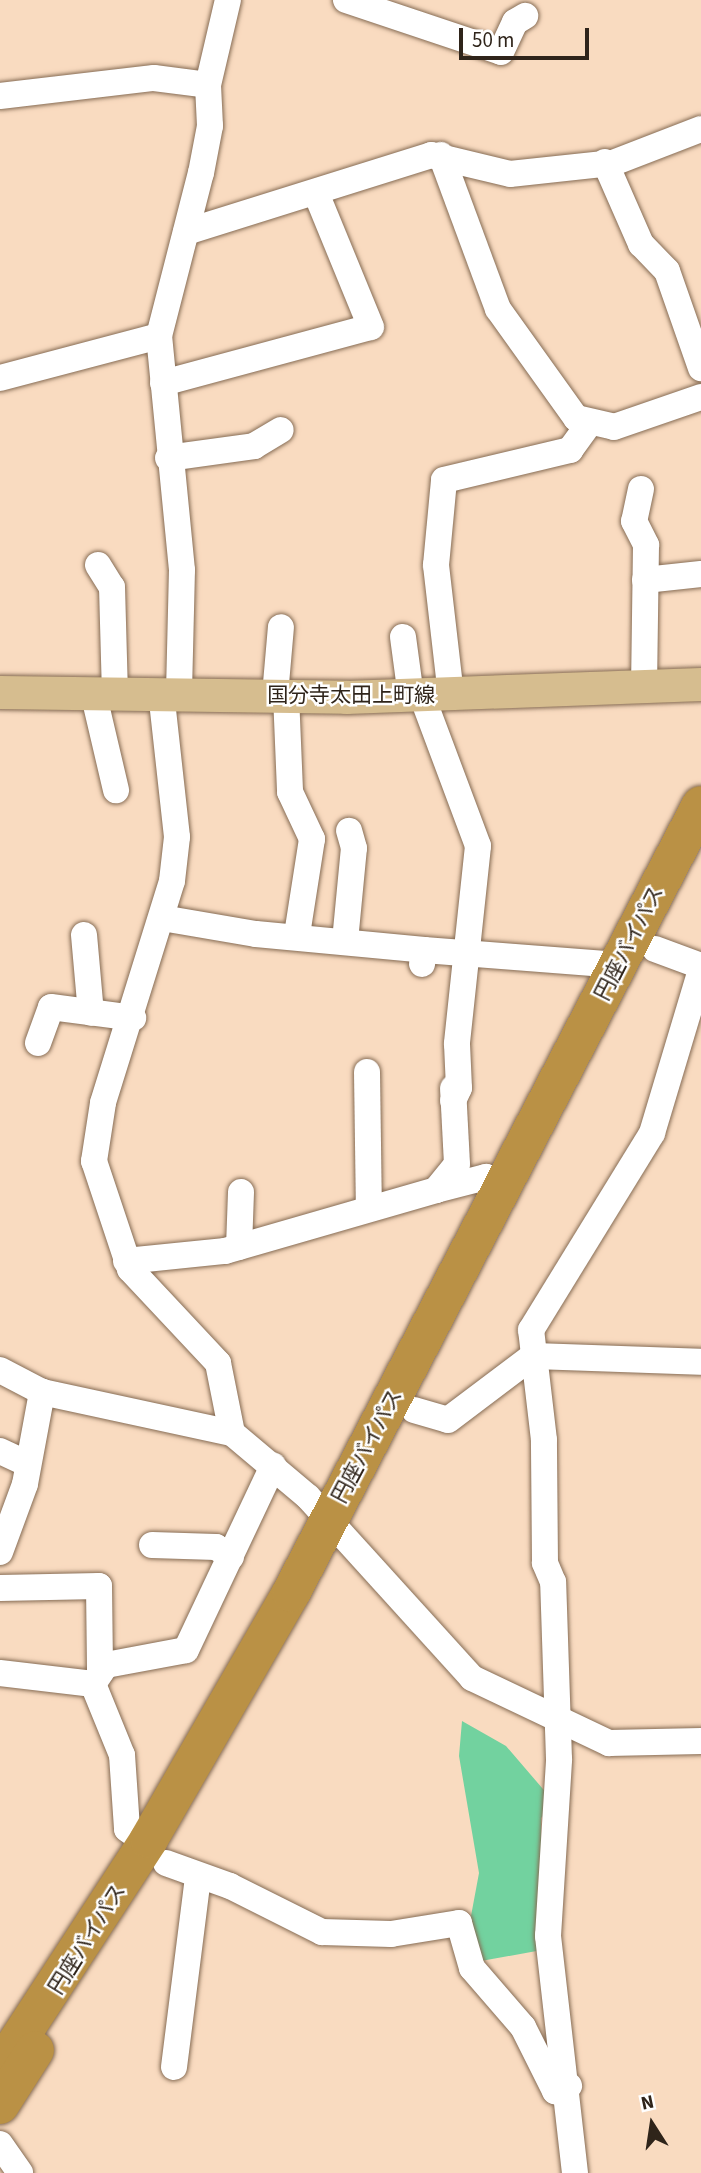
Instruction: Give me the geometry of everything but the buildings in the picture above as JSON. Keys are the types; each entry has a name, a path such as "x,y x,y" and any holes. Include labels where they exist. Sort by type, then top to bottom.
{"highway":[{"name":"円座バイパス","path":"0,2105 170,1862 337,1530 503,1185 701,805"},
{"name":"円座バイパス","path":"337,1530 414,1410 701,862"},
{"name":"円座バイパス","path":"0,2068 170,1862"}],"main road":[{"name":"国分寺太田上町線","path":"0,692 428,696 701,684"}],"street":[{"path":"228,0 208,85 210,126 159,336 168,458 182,570 170,692 177,837 162,918 133,1018 103,1103 94,1161 126,1261 218,1363 232,1433"},
{"path":"346,0 501,52 525,16"},
{"path":"0,96 154,78 208,85"},
{"path":"186,232 441,156 510,174 605,162 701,129"},
{"path":"441,156 498,309 576,418 589,424 614,427 701,397"},
{"path":"605,162 641,244 667,271 701,368"},
{"path":"163,383 371,327 316,193"},
{"path":"0,378 159,336"},
{"path":"428,696 444,480 570,450 589,424"},
{"path":"168,458 254,446 281,430"},
{"path":"641,489 634,521 646,544 644,686"},
{"path":"98,565 112,587 104,692 116,790"},
{"path":"645,580 701,574"},
{"path":"281,627 281,695 290,792 312,839 297,936"},
{"path":"403,637 428,696 476,832 467,958 457,1044 459,1088 453,1094 457,1164 436,1190"},
{"path":"345,941 355,848 349,831"},
{"path":"162,918 345,941 423,957 618,965"},
{"path":"91,942 91,1013"},
{"path":"575,2173 569,2086 548,1936 560,1810 558,1718 554,1582 545,1563 544,1440 533,1356 534,1317 652,1133 701,968 655,949"},
{"path":"38,1042 51,1007 133,1018"},
{"path":"367,1072 369,1207"},
{"path":"126,1261 239,1247 369,1207 486,1177 503,1185"},
{"path":"239,1247 241,1192"},
{"path":"414,1410 447,1420 533,1356 701,1362"},
{"path":"0,1370 42,1392 232,1433 273,1466 337,1530 472,1678 609,1743 701,1741"},
{"path":"0,1552 26,1463 42,1392"},
{"path":"0,1451 26,1463"},
{"path":"96,1678 106,1665 186,1650 273,1466"},
{"path":"152,1545 216,1547 231,1558"},
{"path":"0,1588 99,1586 96,1678 122,1755 127,1829 170,1862 230,1886 322,1932 391,1934 459,1923 472,1968 523,2027 555,2091 569,2086"},
{"path":"0,1673 96,1678"},
{"path":"170,1862 174,2067"},
{"path":"0,2144 20,2173"}],"green space":[{"path":"462,1721 506,1746 555,1803 541,1818 542,1950 481,1961 471,1916 479,1873 459,1756"}]}
